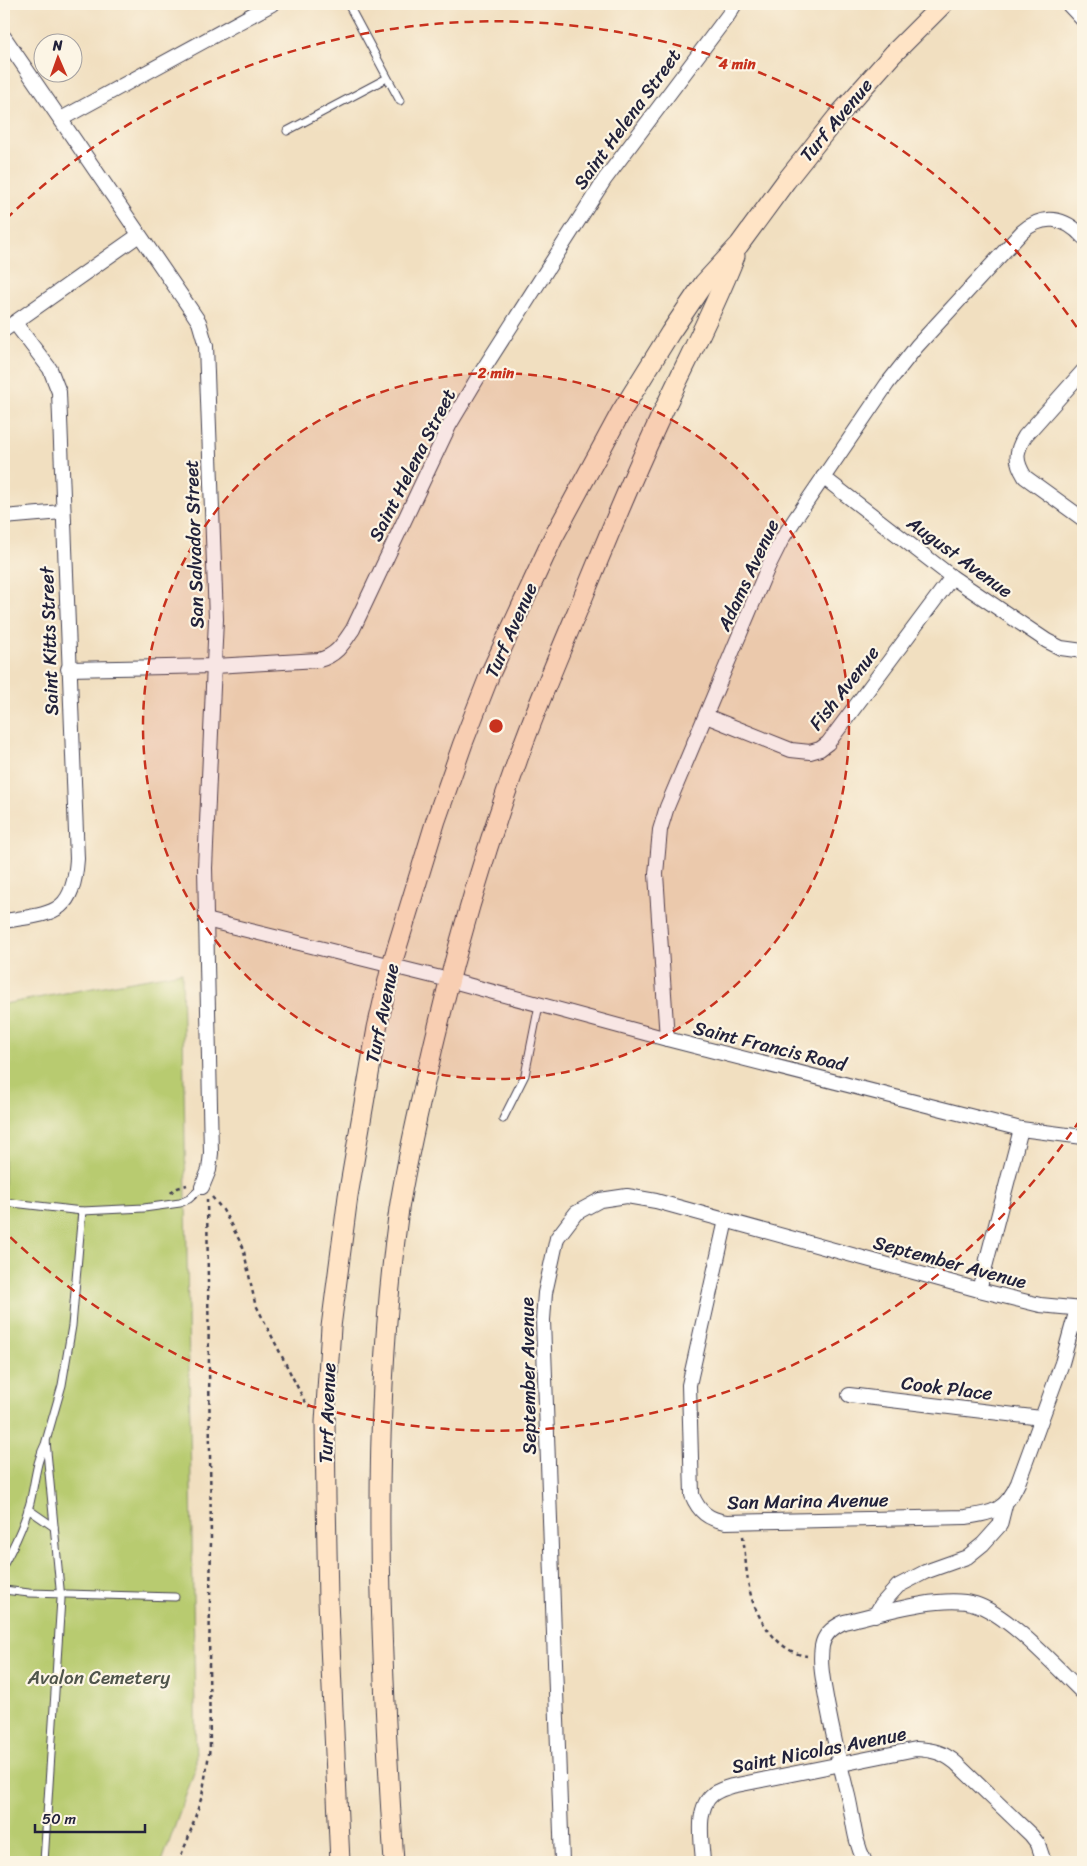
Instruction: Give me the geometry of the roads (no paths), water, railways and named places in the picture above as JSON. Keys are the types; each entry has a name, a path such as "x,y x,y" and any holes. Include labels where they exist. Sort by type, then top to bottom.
{"main road":[{"name":"Turf Avenue","path":"340,1862 328,1601 325,1422 331,1328 348,1196 377,1028 391,967 436,820 490,674 553,538 621,412 670,333 704,282 739,245 786,181 837,117 893,54 943,4"},
{"name":"Turf Avenue","path":"394,1862 384,1684 379,1524 384,1364 400,1208 418,1113 449,980 485,857 519,756 628,488 722,290 739,245"}],"street":[{"path":"61,119 272,4"},
{"name":"Saint Helena Street","path":"68,669 215,666 319,660 330,657 353,629 449,426 477,379 605,179 730,14 735,4"},
{"path":"1068,4 1083,20"},
{"name":"San Salvador Street","path":"4,37 189,307 201,328 206,346 216,619 207,819 206,920 211,1153 202,1187"},
{"name":"Adams Avenue","path":"667,1039 656,874 660,830 667,807 782,539 887,384 917,346 1029,225 1042,220 1054,219 1065,222 1083,236"},
{"path":"9,327 139,235"},
{"name":"Saint Kitts Street","path":"4,921 41,915 59,908 71,893 74,884 77,853 58,392 50,369 9,327"},
{"path":"1083,371 1025,436 1019,446 1017,456 1019,467 1025,477 1083,520"},
{"name":"August Avenue","path":"823,476 952,577 1047,641 1061,648 1083,651"},
{"path":"4,518 62,512"},
{"name":"Fish Avenue","path":"706,716 791,750 810,752 820,748 828,743 952,577"},
{"path":"206,920 391,967"},
{"name":"Saint Francis Road","path":"391,967 449,980 667,1039 1021,1129 1083,1137"},
{"path":"979,1290 1021,1129"},
{"name":"September Avenue","path":"562,1862 543,1320 545,1293 557,1238 576,1213 600,1200 627,1196 656,1201 979,1290 1040,1305 1080,1309"},
{"name":"San Marina Avenue","path":"726,1220 689,1385 692,1495 696,1506 714,1520 742,1522 966,1517 990,1513 1005,1505"},
{"path":"875,1614 898,1586 925,1572 967,1557 996,1531 1000,1525 1005,1505 1012,1497 1018,1483 1080,1309"},
{"name":"Cook Place","path":"849,1395 1041,1418"},
{"path":"865,1862 857,1845 824,1689 821,1658 824,1639 836,1626 875,1614 943,1602 974,1604 989,1610 1019,1632 1083,1693"},
{"name":"Saint Nicolas Avenue","path":"702,1862 702,1818 704,1807 713,1794 732,1786 916,1749 942,1754 956,1763 1031,1835 1038,1844 1044,1862"}],"lane":[{"path":"348,4 400,101"},
{"path":"287,131 387,78"},
{"path":"503,1119 525,1075 538,1005"},
{"path":"4,1202 82,1211 144,1208 180,1203 189,1199 202,1187"},
{"path":"4,1564 18,1540 28,1509 40,1454 46,1442 62,1385 70,1336 82,1211"},
{"path":"44,1862 60,1593 46,1442"},
{"path":"28,1509 54,1527"},
{"path":"4,1590 29,1593 175,1597"}],"park label":[{"name":"Avalon Cemetery","path":"99,1677"}]}
